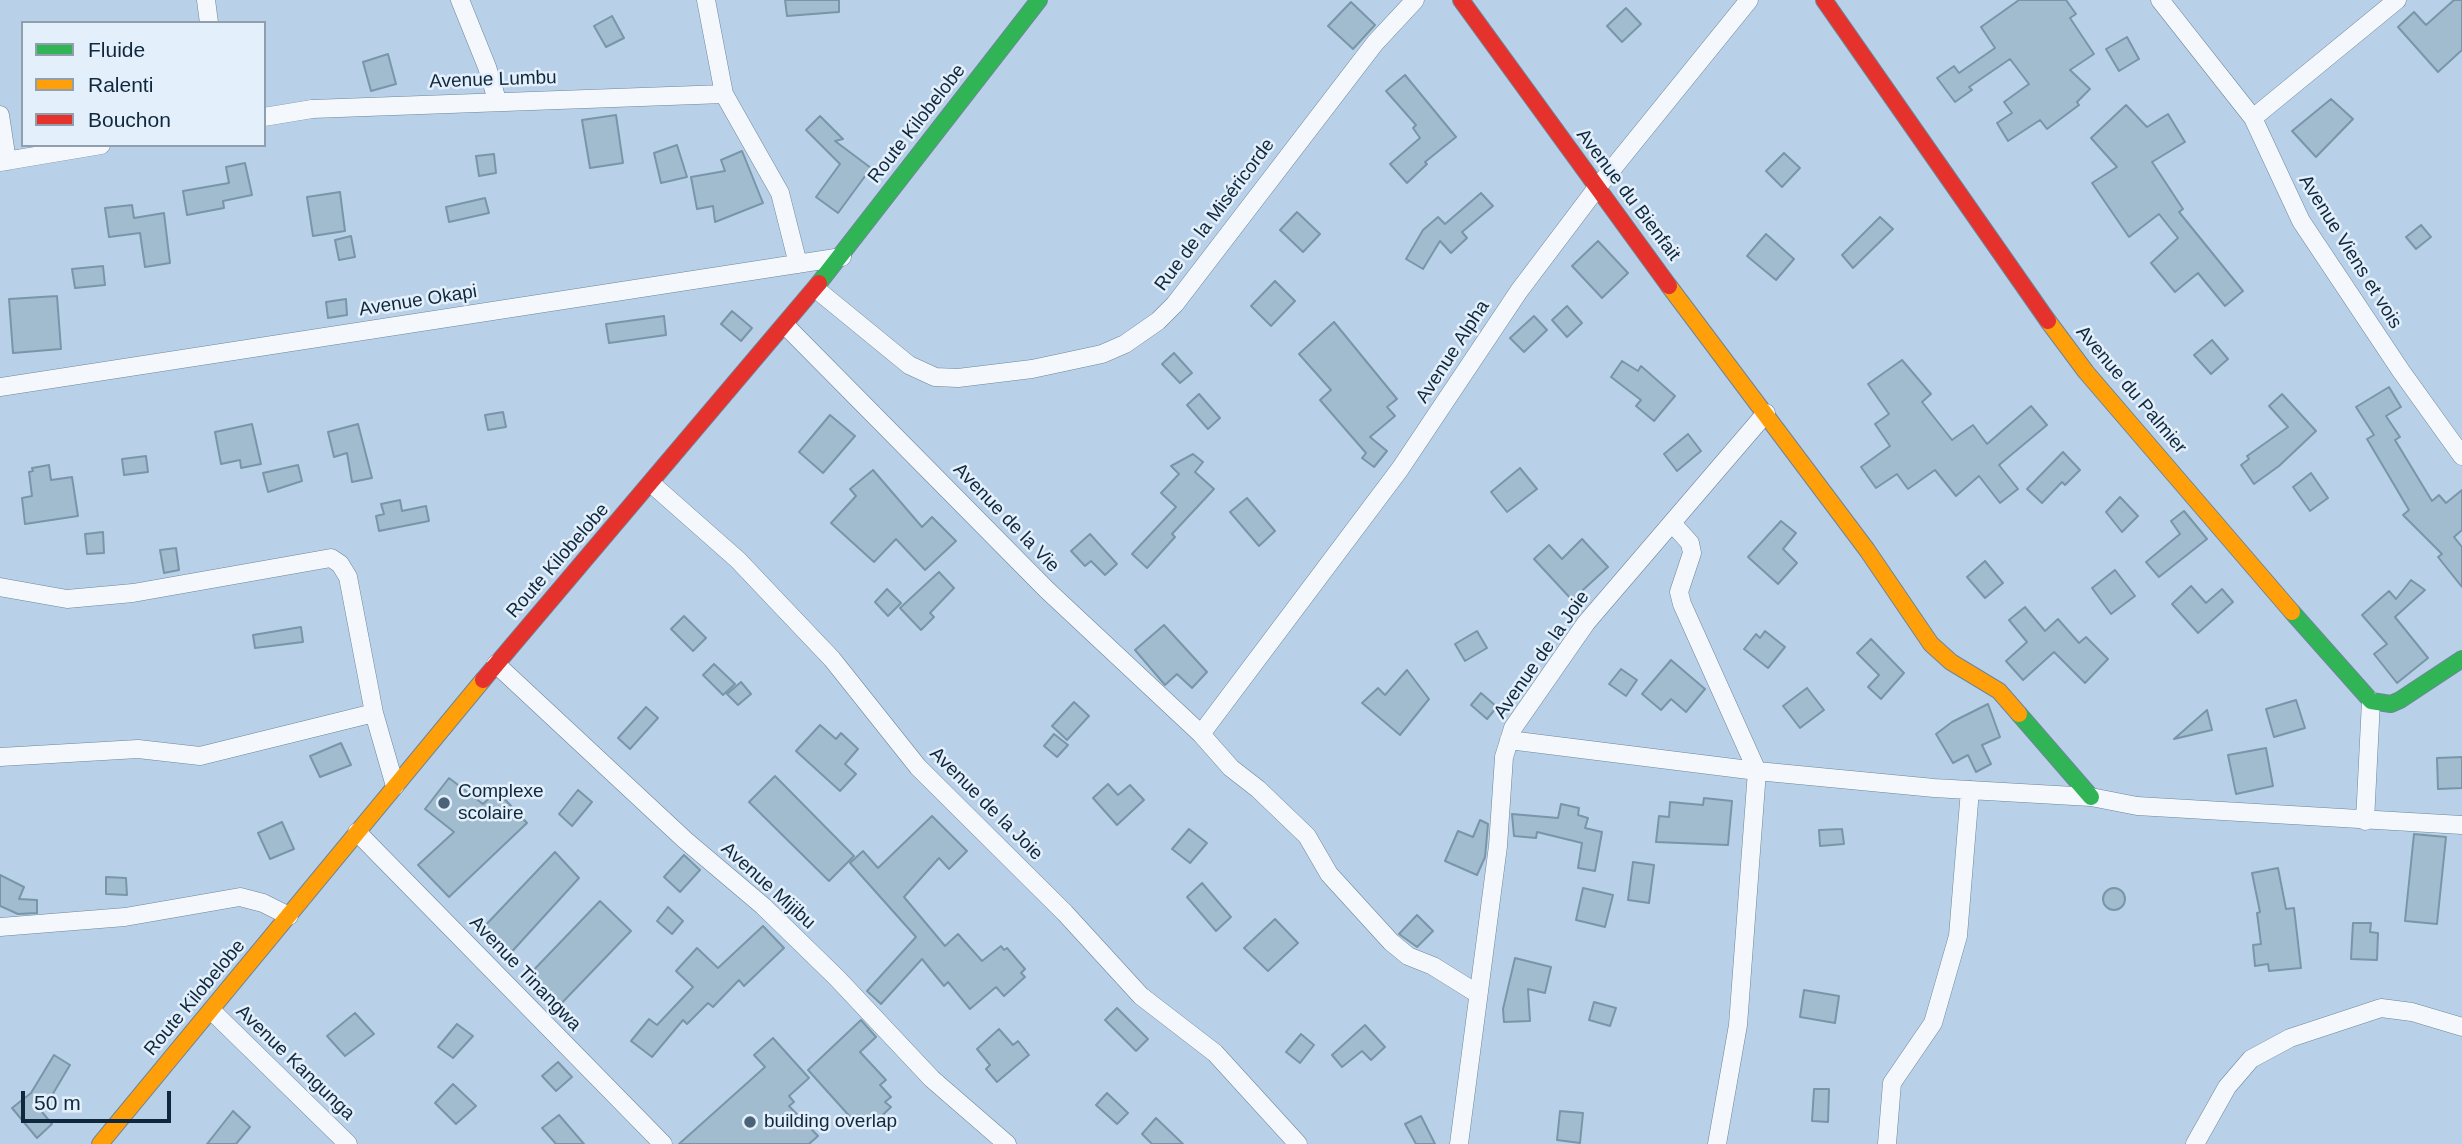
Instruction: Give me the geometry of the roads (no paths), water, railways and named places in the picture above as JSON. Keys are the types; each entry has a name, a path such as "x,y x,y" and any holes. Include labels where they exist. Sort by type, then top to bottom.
{"street":[{"path":"206,0 209,21"},
{"path":"460,0 497,100"},
{"path":"706,0 724,94 780,193 798,264"},
{"name":"Route Kilobelobe","path":"100,1144 496,664 653,485 786,326 1039,0"},
{"name":"Rue de la Miséricorde","path":"816,289 909,365 935,377 958,378 1032,369 1102,354 1125,344 1158,321 1175,304 1367,54 1415,0"},
{"name":"Avenue du Bienfait","path":"1461,0 1596,189 1766,413 1931,644 1951,662 1999,691 2091,797"},
{"name":"Avenue Alpha","path":"1201,734 1400,469 1519,291 1596,189 1749,0"},
{"name":"Avenue du Palmier","path":"1824,0 1994,248 2086,372 2242,557 2371,701"},
{"name":"Avenue Viens et vois","path":"2160,0 2253,118 2301,221 2400,371 2462,456"},
{"path":"2253,118 2398,0"},
{"name":"Avenue Lumbu","path":"266,117 312,109 497,100 724,94"},
{"path":"0,115 4,162 90,147"},
{"name":"Avenue Okapi","path":"0,387 842,257"},
{"name":"Avenue de la Vie","path":"786,326 1046,590 1201,734 1231,768 1258,789 1307,836 1329,874 1391,942 1408,956 1433,966 1478,994"},
{"name":"Avenue de la Joie","path":"1459,1144 1509,740 1520,715 1586,623 1766,413"},
{"name":"Avenue de la Joie","path":"653,485 738,560 775,598 832,659 918,767 1065,913 1141,996 1214,1053 1298,1144"},
{"path":"1672,523 1690,543 1692,554 1679,592 1682,604 1757,771 1738,1025 1717,1144"},
{"path":"0,587 67,599 159,589 331,558 340,564 348,577 374,713 395,786"},
{"path":"2365,821 2371,701 2390,704 2400,700 2462,659"},
{"name":"Avenue Mijibu","path":"496,664 685,840 762,906 836,978 932,1079 1007,1144"},
{"path":"0,757 138,749 200,756 374,713"},
{"path":"1509,740 1757,771 1970,790 2091,797 2137,806 2462,825"},
{"path":"1887,1144 1892,1083 1933,1023 1958,936 1970,790"},
{"name":"Avenue Tinangwa","path":"357,832 663,1144"},
{"path":"0,927 125,917 240,897 263,903 289,916"},
{"path":"2196,1144 2227,1087 2251,1059 2290,1038 2381,1008 2412,1012 2462,1027"},
{"name":"Avenue Kangunga","path":"212,1011 348,1144"}],"place":[{"name":"Complexe scolaire","path":"444,803"},
{"name":"building overlap","path":"750,1122"}]}
